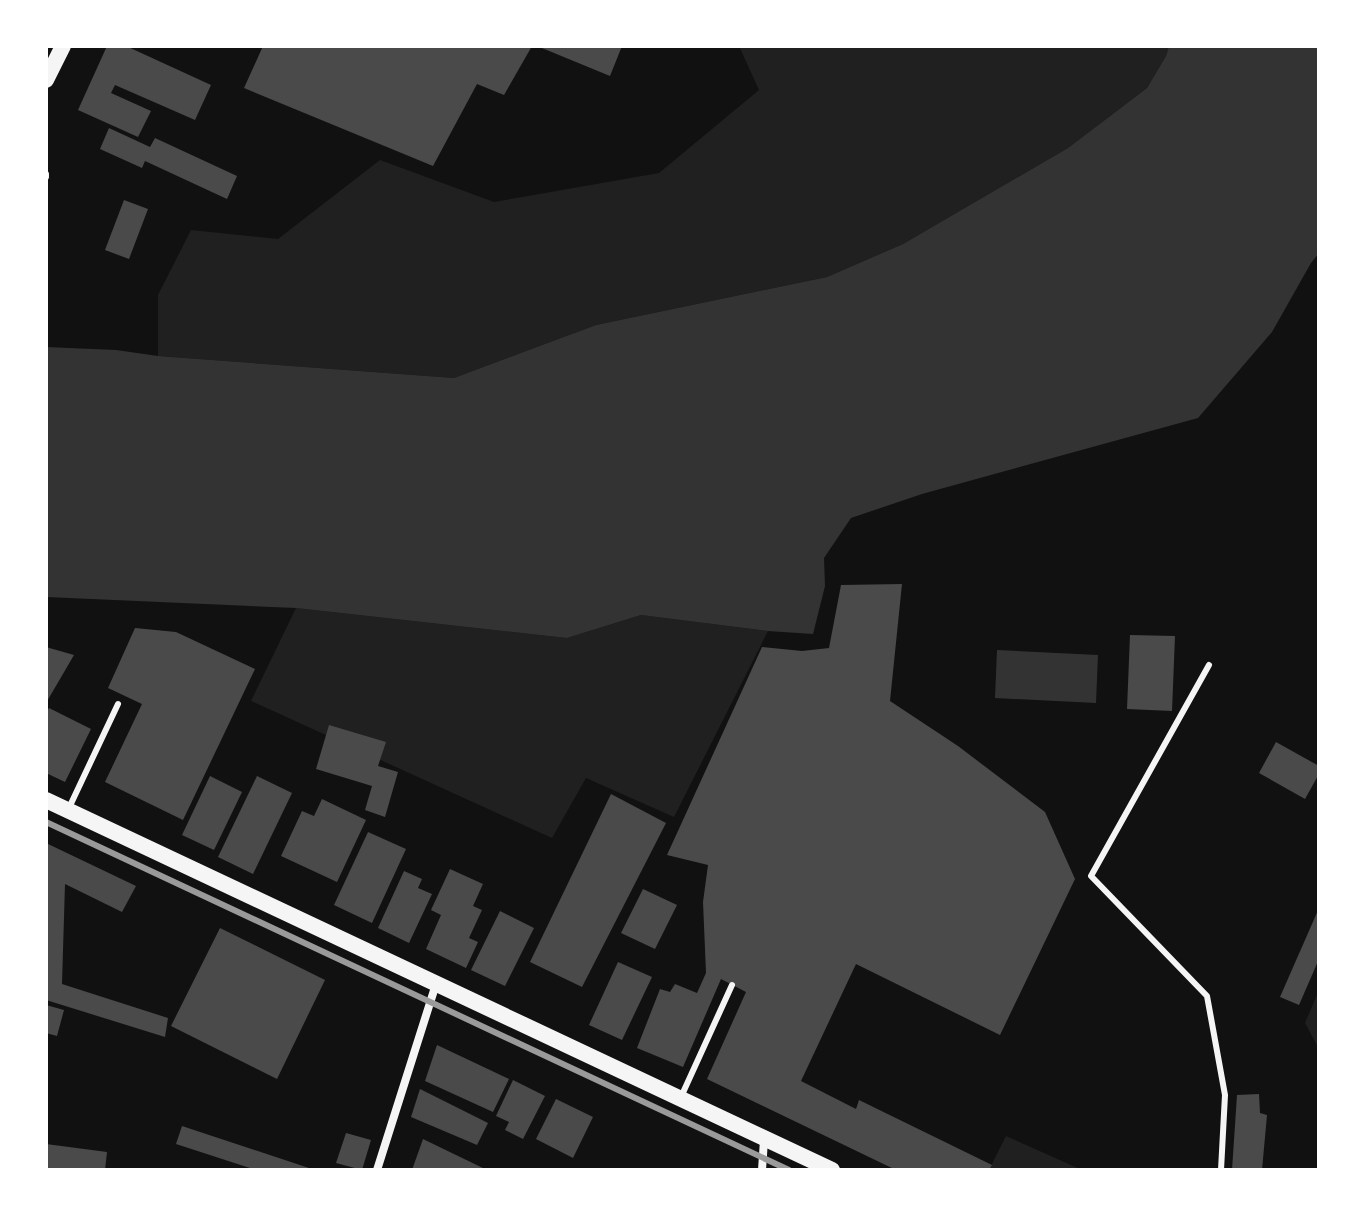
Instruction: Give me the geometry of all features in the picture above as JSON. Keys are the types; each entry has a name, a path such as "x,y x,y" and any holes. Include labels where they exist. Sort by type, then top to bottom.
{"main road":[{"path":"46,80 63,46"},
{"path":"46,800 832,1170"}],"street":[{"path":"377,1170 436,984"},
{"path":"762,1170 764,1140"}],"lane":[{"path":"1209,665 1091,876 1207,996 1225,1095 1221,1170"},
{"path":"68,810 118,704"},
{"path":"679,1100 732,985"}],"shaded area":[{"path":"739,46 1169,46 1147,88 1068,148 903,244 827,277 596,325 454,378 158,356 158,295 191,230 278,239 380,160 494,202 659,173 759,90"},
{"path":"1169,46 1319,46 1319,253 1272,332 1198,418 922,494 851,518 824,558 825,586 813,634 641,615 567,638 296,608 46,597 46,347 454,378 596,325 827,277 903,244 1068,148 1147,88"},
{"path":"296,608 567,638 641,615 768,631 674,817 586,778 552,838 251,701"},
{"path":"997,650 1098,655 1096,703 995,698"},
{"path":"1319,990 1319,1049 1305,1023"},
{"path":"1006,1136 1082,1170 989,1170"}],"building":[{"path":"107,46 126,46 211,85 195,120 115,85 111,93 151,111 138,137 78,110"},
{"path":"263,46 532,46 504,95 477,84 433,166 244,88"},
{"path":"537,46 622,46 610,76"},
{"path":"109,128 150,147 155,138 237,176 227,199 145,161 142,168 100,149"},
{"path":"124,200 148,209 129,259 105,250"},
{"path":"902,584 890,701 958,746 1045,812 1075,879 1000,1035 856,964 801,1081 856,1109 859,1100 992,1165 989,1170 896,1170 707,1079 746,992 721,979 683,1067 637,1048 660,989 670,992 675,984 697,993 706,973 703,902 708,865 667,855 762,647 802,651 829,648 841,585"},
{"path":"135,628 176,632 255,669 183,820 105,782 142,704 108,688"},
{"path":"1130,635 1175,636 1172,711 1127,709"},
{"path":"46,647 74,655 46,703"},
{"path":"49,708 91,729 65,782 46,773 46,713"},
{"path":"329,725 386,742 378,766 398,772 385,817 365,810 372,786 316,769"},
{"path":"1276,742 1319,766 1319,774 1305,799 1259,773"},
{"path":"210,776 242,792 214,850 182,835"},
{"path":"257,776 292,793 253,874 218,857"},
{"path":"611,794 666,823 582,987 530,962"},
{"path":"322,799 366,820 337,882 281,856 302,811 314,816"},
{"path":"368,832 406,849 372,923 334,905"},
{"path":"46,843 136,886 122,912 65,884 62,984 168,1018 165,1037 46,1000"},
{"path":"450,869 483,884 473,906 482,910 469,938 478,942 466,968 426,949 441,915 431,910"},
{"path":"404,871 422,879 418,888 432,894 409,943 378,928"},
{"path":"643,889 677,905 655,949 621,933"},
{"path":"1319,908 1319,959 1299,1005 1280,997"},
{"path":"500,911 534,928 505,986 471,970"},
{"path":"220,928 325,980 277,1079 171,1026"},
{"path":"618,962 652,977 622,1040 589,1025"},
{"path":"46,1005 64,1010 57,1036 46,1033"},
{"path":"437,1045 509,1079 493,1112 425,1081"},
{"path":"513,1080 545,1096 523,1139 505,1130 509,1122 496,1116"},
{"path":"420,1089 488,1123 477,1145 411,1117"},
{"path":"1259,1094 1260,1113 1267,1115 1262,1170 1232,1170 1237,1095"},
{"path":"556,1099 593,1117 573,1158 536,1139"},
{"path":"182,1126 312,1170 256,1170 176,1144"},
{"path":"346,1133 371,1140 362,1170 336,1163"},
{"path":"423,1139 487,1170 412,1170"},
{"path":"46,1144 107,1152 105,1170 46,1170"}],"railway":[{"path":"46,822 789,1170"}]}
